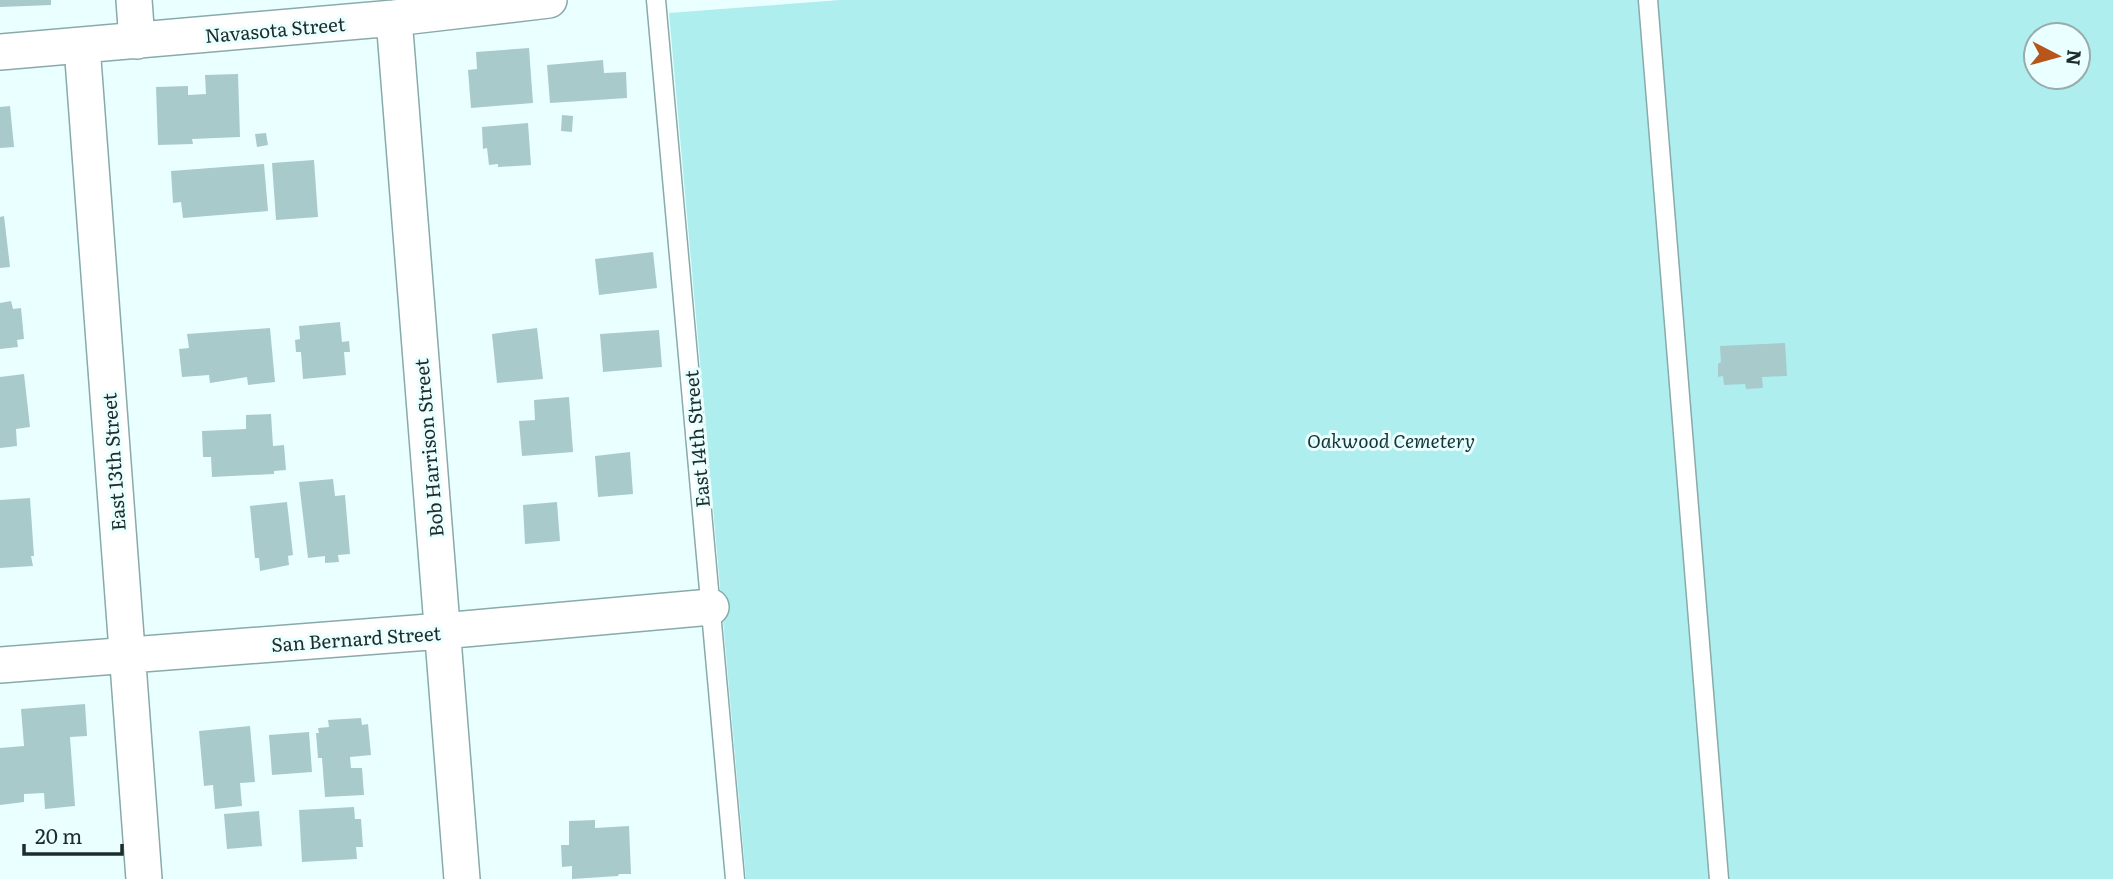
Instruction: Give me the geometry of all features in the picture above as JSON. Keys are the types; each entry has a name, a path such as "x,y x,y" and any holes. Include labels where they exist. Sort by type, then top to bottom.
{"street":[{"path":"134,0 137,41"},
{"name":"Navasota Street","path":"0,52 394,18 549,0"},
{"name":"Bob Harrison Street","path":"394,18 462,879"},
{"name":"East 13th Street","path":"82,46 144,879"},
{"name":"San Bernard Street","path":"0,665 711,607"}],"lane":[{"name":"East 14th Street","path":"656,0 735,879"},
{"path":"1648,0 1719,879"}],"green space":[{"name":"Oakwood Cemetery","path":"840,0 2113,0 2113,879 746,879 669,13"}],"building":[{"path":"0,0 51,0 51,5 0,7"},
{"path":"529,48 533,103 471,108 468,70 477,69 476,52"},
{"path":"603,60 604,73 626,72 627,98 550,103 547,65"},
{"path":"238,74 240,137 192,139 193,144 158,145 156,87 188,86 188,95 206,94 205,75"},
{"path":"10,106 14,147 0,148 0,107"},
{"path":"562,115 573,116 572,132 561,131"},
{"path":"528,123 531,165 489,165 487,148 483,149 482,127"},
{"path":"266,133 268,145 257,147 255,134"},
{"path":"314,160 318,217 276,220 272,163"},
{"path":"264,164 268,211 183,218 181,202 173,203 171,171"},
{"path":"4,216 10,267 0,268 0,217"},
{"path":"653,252 657,288 599,295 595,259"},
{"path":"11,301 13,309 21,308 24,339 17,340 18,347 0,349 0,303"},
{"path":"340,322 342,342 349,341 350,352 344,352 346,375 303,379 301,352 296,352 295,340 300,339 299,326"},
{"path":"270,328 275,382 248,385 247,377 210,383 209,375 182,377 179,349 189,348 187,334"},
{"path":"537,328 543,379 497,383 492,334"},
{"path":"659,330 662,367 603,372 600,334"},
{"path":"1785,343 1787,376 1762,377 1763,388 1746,389 1745,384 1724,385 1723,376 1718,377 1720,346"},
{"path":"24,374 30,427 16,429 17,446 0,448 0,377"},
{"path":"569,397 573,452 522,456 519,421 535,420 534,400"},
{"path":"271,414 273,446 284,445 286,470 274,471 274,474 212,477 211,457 203,457 202,431 246,429 246,415"},
{"path":"630,452 633,494 598,497 595,456"},
{"path":"333,479 335,496 345,495 350,554 338,555 339,562 325,563 325,556 308,558 299,482"},
{"path":"30,498 33,566 0,568 0,500"},
{"path":"287,502 293,555 288,556 289,565 260,571 259,558 255,558 250,506"},
{"path":"557,502 560,541 525,544 523,505"},
{"path":"85,704 87,736 70,737 75,806 45,809 44,793 24,794 24,802 0,805 0,748 24,746 21,709"},
{"path":"361,718 362,725 368,724 371,755 350,757 351,768 362,768 364,795 325,797 322,758 318,758 318,728 329,727 328,720"},
{"path":"250,726 255,782 240,783 242,806 215,809 213,785 204,786 199,731"},
{"path":"309,732 312,772 272,775 269,735"},
{"path":"354,807 355,819 361,819 363,847 356,847 357,859 302,862 299,810"},
{"path":"259,811 262,846 227,849 224,814"},
{"path":"595,820 595,828 629,826 631,874 572,879 572,866 562,867 561,845 569,845 569,821"}]}
